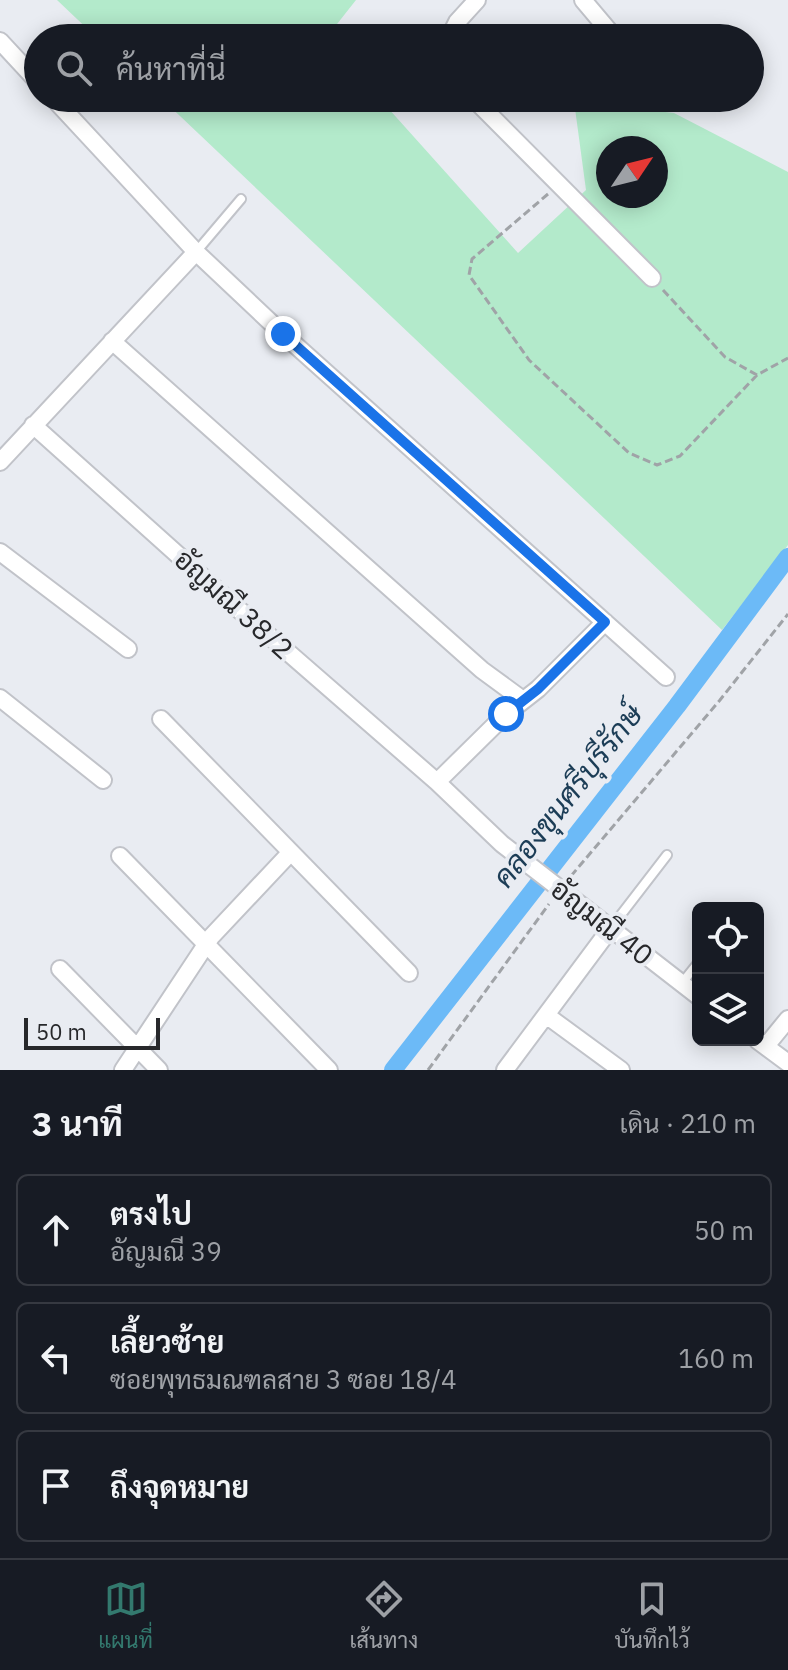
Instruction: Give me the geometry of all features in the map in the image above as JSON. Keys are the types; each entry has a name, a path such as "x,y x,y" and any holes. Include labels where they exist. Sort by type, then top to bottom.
{"street":[{"path":"456,24 477,0"},
{"path":"583,0 603,24"},
{"path":"0,41 24,67"},
{"path":"66,112 196,252 283,334 666,677"},
{"path":"487,112 652,278"},
{"path":"0,462 196,252"},
{"path":"112,341 482,670 523,700"},
{"name":"อัญมณี 38/2","path":"33,425 437,782"},
{"path":"0,552 128,649"},
{"path":"437,782 605,622"},
{"path":"0,698 103,780"},
{"path":"161,719 409,973"},
{"name":"อัญมณี 40","path":"437,782 502,844 692,992"},
{"path":"123,1070 206,944 291,852"},
{"path":"120,856 329,1070"},
{"path":"505,1070 610,929"},
{"path":"60,969 159,1070"},
{"path":"546,1015 621,1070"},
{"path":"764,1041 788,1019"},
{"path":"764,1045 788,1063"}],"lane":[{"path":"196,252 241,199"},
{"path":"610,929 667,855"},
{"path":"681,984 692,970"}],"path":[{"path":"560,184 472,259 469,275 529,360 629,453 657,465 680,456 757,375 788,358"},
{"path":"652,278 725,357 757,375"},
{"path":"570,878 788,614"},
{"path":"428,1070 551,902"}],"green space":[{"path":"57,0 356,0 337,24 82,24"},
{"path":"176,112 392,112 518,253 586,190 575,112 674,113 788,172 788,545 722,630"}],"waterway":[{"name":"คลองขุนศรีบุรีรักษ์","path":"393,1070 677,706 788,557"}],"route":[{"path":"283,334 605,622 538,689 506,714"}]}
